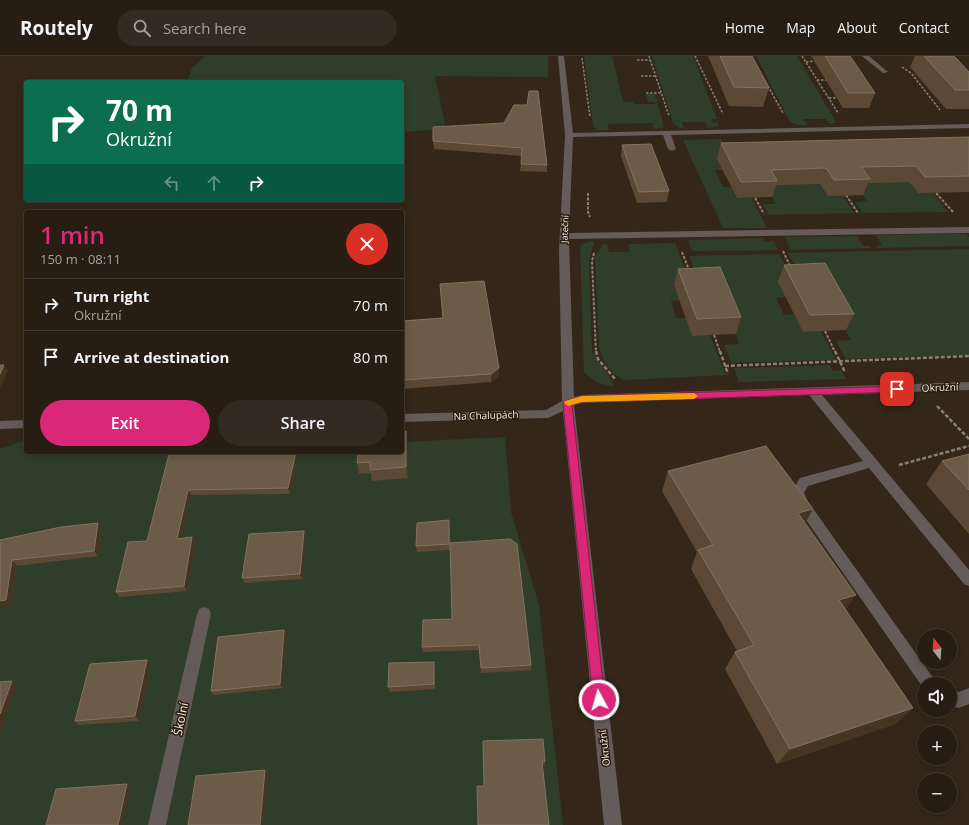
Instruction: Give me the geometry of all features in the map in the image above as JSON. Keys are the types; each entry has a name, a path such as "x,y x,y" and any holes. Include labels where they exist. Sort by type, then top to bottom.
{"street":[{"name":"Jateční","path":"561,56 569,135 564,236 568,403"},
{"path":"865,56 885,72"},
{"path":"569,135 969,126"},
{"path":"670,132 672,149"},
{"path":"564,236 969,230"},
{"name":"Okružní","path":"613,825 568,403 582,399 969,386"},
{"path":"814,392 874,467 969,580"},
{"name":"Na Chalupách","path":"404,418 548,414 568,403"},
{"path":"0,424 24,424"},
{"path":"874,467 804,482 797,492 802,503 924,677"},
{"name":"Školní","path":"157,825 204,614"},
{"path":"957,700 969,696"}],"path":[{"path":"581,56 593,134"},
{"path":"649,56 661,93 670,132"},
{"path":"695,56 730,131"},
{"path":"802,56 848,128"},
{"path":"637,60 650,60"},
{"path":"806,62 815,62"},
{"path":"900,65 911,73 952,126"},
{"path":"759,69 792,130"},
{"path":"641,76 656,76"},
{"path":"817,80 826,80"},
{"path":"646,93 661,93"},
{"path":"828,98 837,98"},
{"path":"588,189 588,212 593,221"},
{"path":"774,233 792,269"},
{"path":"676,234 691,276"},
{"path":"595,250 592,261 595,350 598,359 610,372 616,382"},
{"path":"825,331 854,390"},
{"path":"714,335 725,366 969,356"},
{"path":"934,402 969,439"},
{"path":"874,467 969,446"}],"green space":[{"path":"205,56 548,56 548,77 435,76 446,129 404,132 404,80 188,80 192,68"},
{"path":"584,56 612,56 623,102 633,102 634,104 655,104 655,102 648,102 646,94 655,94 664,127 655,129 652,123 608,124 609,130 598,130 593,125"},
{"path":"652,56 693,56 717,119 711,119 713,123 719,123 718,126 708,128 705,122 682,122 684,128 680,128 673,123"},
{"path":"756,56 797,56 836,122 830,125 826,119 803,119 807,125 797,125 790,122"},
{"path":"721,139 731,159 723,170 715,170 723,187 731,187 737,198 752,198 767,228 723,228 683,140"},
{"path":"890,141 909,182 918,193 933,193 948,212 862,213 855,202 867,201 855,183"},
{"path":"761,145 812,184 820,184 828,196 843,195 854,213 768,215 763,204 776,204 766,186"},
{"path":"966,234 969,237 969,246 877,248 876,246 882,245 876,235"},
{"path":"857,236 863,246 870,246 871,248 791,250 785,237"},
{"path":"763,238 765,242 774,241 778,250 692,251 688,240"},
{"path":"595,241 589,260 592,352 614,386 597,382 584,372 580,247 584,243"},
{"path":"675,243 691,284 674,285 680,300 671,301 676,318 686,318 692,335 710,335 726,375 626,380 612,372 600,352 595,256 603,244 607,244 609,252 630,252 628,244"},
{"path":"969,249 969,355 846,359 836,341 851,340 836,313 800,275 788,253"},
{"path":"779,254 794,281 785,297 776,298 784,315 794,314 803,332 821,331 836,360 731,363 724,345 739,344 736,334 698,278 689,256"},
{"path":"830,365 833,371 841,370 846,379 739,382 734,368"},
{"path":"505,437 511,512 539,605 563,825 0,825 0,449 24,442 24,454 404,454 404,442"}],"building":[{"path":"720,56 752,56 769,88 734,87"},
{"path":"825,56 850,56 875,93 848,93"},
{"path":"924,56 954,56 969,72 969,90 955,90"},
{"path":"529,91 538,91 547,165 521,164 522,148 433,141 433,127 504,123 514,105 527,105"},
{"path":"969,137 969,176 925,177 916,166 861,167 870,179 834,180 826,168 771,170 777,181 741,182 721,143"},
{"path":"651,144 669,191 639,192 622,145"},
{"path":"825,263 854,314 810,315 784,265"},
{"path":"720,267 741,317 697,319 678,269"},
{"path":"484,281 499,368 491,374 404,380 404,321 443,318 440,284"},
{"path":"0,365 4,365 0,374"},
{"path":"406,431 406,467 370,470 370,462 357,463 358,454 404,454 404,432"},
{"path":"766,446 813,509 798,513 856,595 839,600 913,708 790,749 735,652 754,645 698,550 713,545 668,471"},
{"path":"169,454 296,454 288,488 188,490 177,539 192,537 184,586 116,592 128,542 147,541"},
{"path":"969,454 969,490 942,461"},
{"path":"449,520 449,544 416,546 417,523"},
{"path":"98,523 94,551 12,560 6,600 0,601 0,540 61,527"},
{"path":"304,531 300,574 242,578 249,534"},
{"path":"510,539 517,544 531,665 481,668 479,645 422,647 423,620 452,619 450,543"},
{"path":"284,630 280,684 211,691 218,637"},
{"path":"147,660 135,716 75,721 90,664"},
{"path":"434,662 434,684 388,687 389,663"},
{"path":"12,681 0,714 0,682"},
{"path":"543,739 545,761 542,762 549,825 478,825 477,786 484,786 483,741"},
{"path":"265,770 260,825 188,825 196,776"},
{"path":"127,784 118,825 46,825 56,789"}],"slow traffic":[{"path":"568,403 582,399 694,396"}],"route":[{"path":"599,700 568,403 582,399 897,389"}]}
